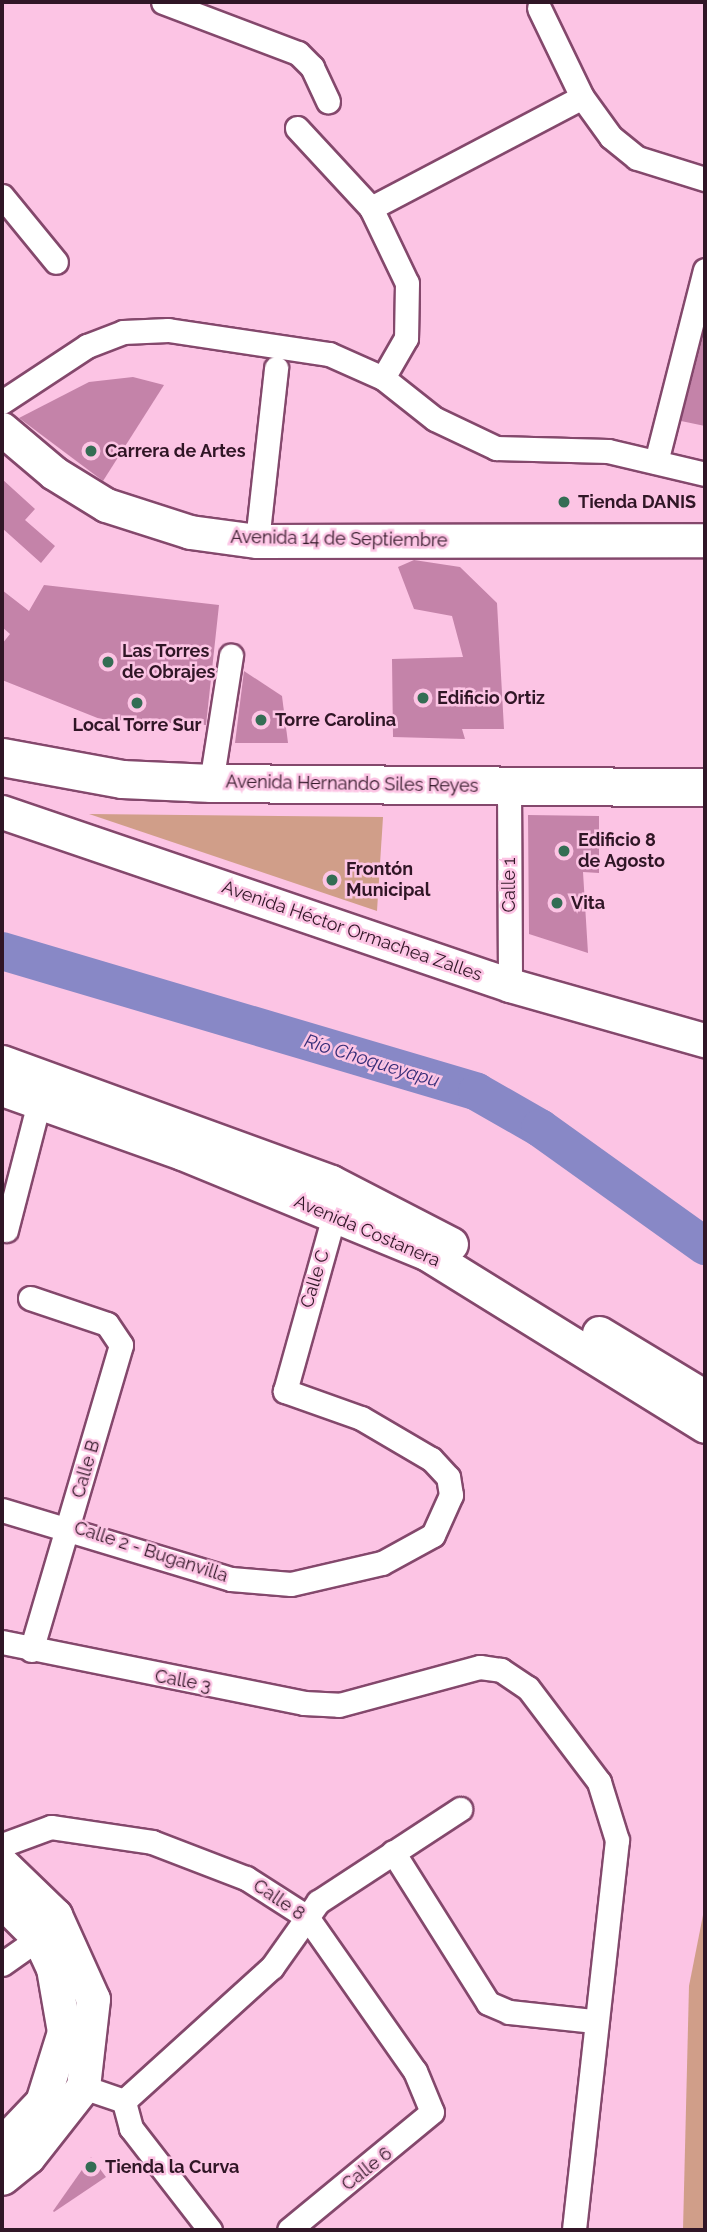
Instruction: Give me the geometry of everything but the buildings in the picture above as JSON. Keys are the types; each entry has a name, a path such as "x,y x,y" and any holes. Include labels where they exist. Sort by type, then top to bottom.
{"main road":[{"name":"Avenida 14 de Septiembre","path":"2,429 54,473 106,505 190,532 257,541 705,540"},
{"name":"Avenida Hernando Siles Reyes","path":"2,757 122,779 211,783 705,787"},
{"name":"Avenida Héctor Ormachea Zalles","path":"2,812 510,985 705,1040"},
{"name":"Avenida Costanera","path":"2,1062 375,1202 705,1397"},
{"name":"Avenida Costanera","path":"2,1089 38,1106 182,1153 426,1253 705,1426"},
{"path":"2,1864 55,1915 79,1955 93,1998 83,2087 28,2157 2,2178"},
{"path":"2,1901 38,1938 60,1988 59,2062 42,2102 2,2144"}],"street":[{"path":"163,2 298,53 312,67 328,102"},
{"path":"539,8 582,97 611,137 637,158 705,179"},
{"path":"371,208 582,97"},
{"path":"297,128 371,208 407,283 411,313 406,338 383,378"},
{"path":"2,196 56,262"},
{"path":"656,462 705,270"},
{"path":"2,402 88,346 124,332 168,330 329,354 383,378 435,419 496,448 608,451 705,474"},
{"path":"257,541 276,368"},
{"path":"211,783 231,656"},
{"name":"Calle 1","path":"509,786 510,985"},
{"path":"6,1230 38,1106"},
{"name":"Calle C","path":"334,1216 295,1342 285,1391 361,1418 431,1459 448,1477 451,1494 444,1512"},
{"name":"Calle B","path":"30,1298 113,1328 120,1350 31,1650"},
{"name":"Calle 2 - Buganvilla","path":"2,1510 69,1525 231,1579 290,1584 382,1563 433,1535 444,1512"},
{"name":"Calle 3","path":"2,1642 303,1703 365,1698 452,1670 501,1670 528,1688 575,1746 599,1782 617,1840 593,2021 574,2230"},
{"path":"124,2101 272,1967 307,1917 337,1885 460,1809"},
{"name":"Calle 8","path":"2,1844 51,1827 152,1842 246,1878 307,1917 432,2099"},
{"path":"393,1852 488,2003 509,2012 593,2021"},
{"path":"2,1964 38,1938"},
{"path":"83,2087 124,2101"},
{"name":"Calle 6","path":"289,2230 416,2129 432,2112 432,2099"},
{"path":"124,2101 131,2128 210,2230"}],"shaded area":[{"name":"Frontón Municipal","path":"89,814 383,817 377,911"},
{"path":"705,1905 705,2230 683,2230 689,1986"}],"waterway":[{"name":"Río Choqueyapu","path":"2,951 477,1092 540,1128 705,1246"}],"place":[{"name":"Carrera de Artes","path":"91,451"},
{"name":"Tienda DANIS","path":"564,502"},
{"name":"Las Torres de Obrajes","path":"108,662"},
{"name":"Edificio Ortiz","path":"423,698"},
{"name":"Local Torre Sur","path":"137,703"},
{"name":"Torre Carolina","path":"261,720"},
{"name":"Edificio 8 de Agosto","path":"564,851"},
{"name":"Frontón Municipal","path":"332,880"},
{"name":"Vita","path":"557,903"},
{"name":"Tienda la Curva","path":"91,2167"}]}
